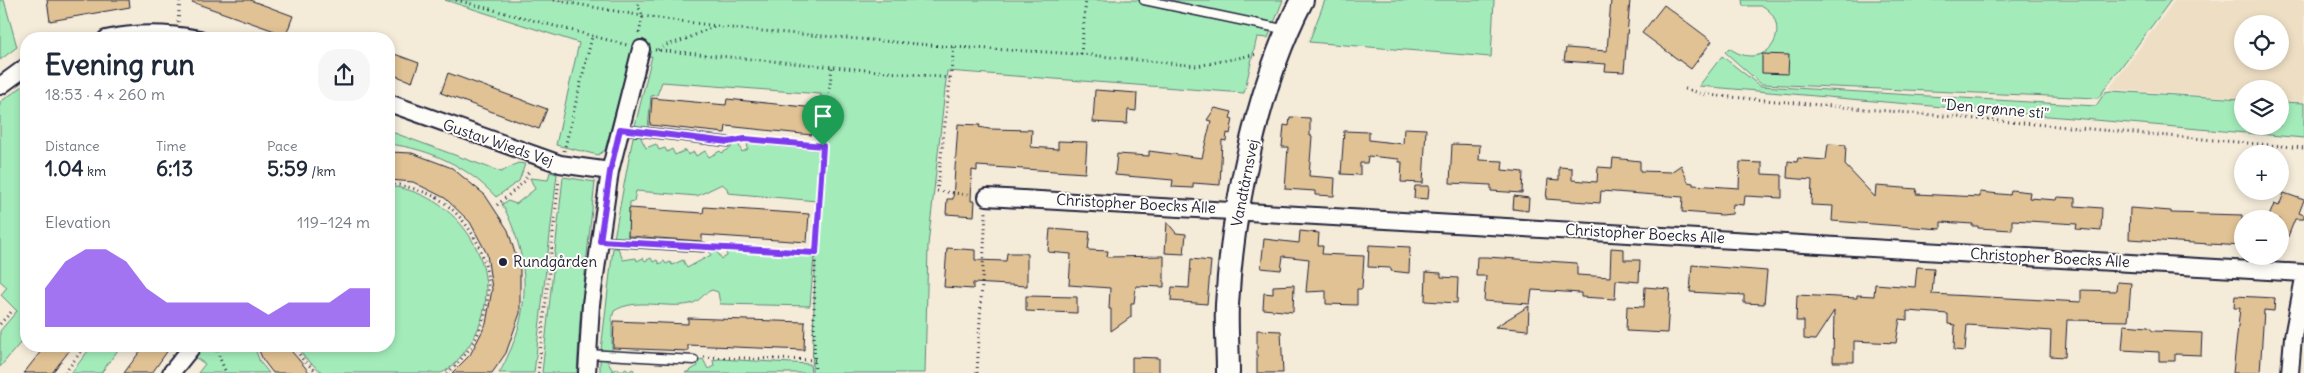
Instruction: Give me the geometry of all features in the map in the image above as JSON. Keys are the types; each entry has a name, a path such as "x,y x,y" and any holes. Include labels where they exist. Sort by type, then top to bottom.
{"street":[{"name":"Vandtårnsvej","path":"1228,373 1228,304 1238,210 1250,148 1278,55 1302,0"},
{"path":"587,373 591,304 610,172 641,49"},
{"path":"0,86 20,71"},
{"name":"Gustav Wieds Vej","path":"395,106 560,164 610,172"},
{"name":"Christopher Boecks Alle","path":"987,197 2304,273"},
{"path":"2290,373 2293,337 2304,278"},
{"path":"171,373 187,352"}],"lane":[{"path":"1144,0 1289,30"},
{"path":"620,129 728,142"},
{"path":"600,241 703,247"},
{"path":"588,354 694,360"}],"path":[{"path":"177,32 180,0"},
{"path":"456,0 641,49 951,78"},
{"path":"554,0 643,16 719,26 954,47 1081,54 1197,66 1251,54 1278,55"},
{"path":"639,0 638,6 643,16"},
{"path":"1081,54 1086,0"},
{"path":"657,50 666,44 685,40 701,30 719,26"},
{"path":"538,373 560,164 592,37"},
{"path":"954,47 938,191 987,197 977,373"},
{"path":"815,373 816,253 823,146 832,68"},
{"name":"\"Den grønne sti\"","path":"1685,89 1708,95 2304,148"},
{"path":"728,142 745,139 823,146"},
{"path":"497,205 525,181 534,156"},
{"path":"395,184 418,189 445,203 466,223 481,249 488,278 487,308 478,336 461,361 446,373"},
{"path":"703,247 816,253"},
{"path":"0,324 12,311"},
{"path":"65,373 81,352"},
{"path":"218,352 226,373"},
{"path":"298,352 303,360 318,373"},
{"path":"694,360 706,356 815,360"}],"shaded area":[{"path":"2175,0 2304,0 2304,102 2289,101 2289,80 2234,80 2234,97 2109,89"}],"green space":[{"path":"0,0 4,0 17,47 0,60"},
{"path":"445,0 1283,0 1268,38 1257,37 1244,93 947,71 928,245 925,373 812,373 817,201 728,193 727,188 722,184 697,196 636,191 634,201 630,202 628,239 614,238 633,137 640,136 646,148 656,144 659,150 665,148 667,152 672,149 675,155 686,150 688,155 694,152 696,156 705,151 709,157 720,151 722,153 738,143 742,152 748,149 747,143 818,150 821,94 662,82 657,95 651,96 648,129 635,126 652,56 630,58 605,150 598,155 556,145 579,43"},
{"path":"1325,0 1494,0 1491,57 1309,42"},
{"path":"1742,0 2171,0 2098,98 1761,84 1725,52 1729,48 1745,55 1760,54 1768,50 1776,37 1777,28 1770,12 1763,6 1743,6"},
{"path":"1722,56 1760,86 2096,106 2105,92 2110,91 2234,99 2234,132 1699,86"},
{"path":"20,88 20,343 0,367 0,331 17,311 1,295 7,287 0,281 0,102"},
{"path":"2289,102 2304,103 2304,138 2269,135 2289,135"},
{"path":"395,133 501,172 518,163 525,164 519,181 496,197 473,176 460,168 433,155 395,145"},
{"path":"550,172 557,174 534,373 499,373 518,331 524,294 524,275 517,239 502,204 508,201 516,204 535,189 530,178 548,180"},
{"path":"563,177 595,182 580,319 577,373 542,373"},
{"path":"395,188 416,193 440,206 460,223 475,245 484,269 486,295 481,321 468,347 452,366 441,373 323,373 305,358 301,352 395,352"},
{"path":"613,248 618,248 623,260 636,258 637,261 643,258 645,261 651,258 653,262 657,260 659,264 664,261 666,264 670,262 672,265 683,260 687,268 711,255 709,251 715,249 722,259 727,256 726,250 814,256 810,306 720,304 718,292 712,290 690,304 632,305 614,311 612,318 612,351 601,350"},
{"path":"87,352 117,352 101,373 71,373"},
{"path":"195,352 256,352 260,362 269,373 198,373 205,364 193,356"},
{"path":"600,359 606,359 613,371 618,368 620,372 626,368 628,372 633,369 635,373 600,373"},
{"path":"703,359 708,369 714,366 713,360 719,359 810,364 811,373 685,373 698,366 697,361"}],"building":[{"path":"47,0 129,0 130,7 50,21"},
{"path":"192,0 250,0 293,16 287,32 277,32 192,2"},
{"path":"1611,0 1630,0 1624,72 1605,71 1606,64 1564,61 1566,48 1607,51"},
{"path":"1664,5 1712,41 1691,69 1642,33"},
{"path":"395,54 419,63 412,82 395,75"},
{"path":"1762,54 1789,55 1788,74 1762,73"},
{"path":"448,73 547,109 539,129 441,93"},
{"path":"1095,90 1137,93 1136,111 1128,110 1127,124 1093,122"},
{"path":"652,98 726,105 727,99 815,108 812,135 726,126 725,133 650,125"},
{"path":"1215,108 1232,112 1230,118 1233,119 1230,134 1227,133 1226,141 1222,140 1220,185 1193,183 1193,188 1172,187 1173,180 1115,175 1117,154 1149,156 1149,151 1202,158 1211,121 1207,120"},
{"path":"1290,117 1310,118 1310,136 1312,136 1309,176 1335,178 1334,196 1315,195 1315,191 1285,189 1288,147 1282,147 1284,125 1289,126"},
{"path":"958,124 980,125 979,127 989,129 1032,130 1031,147 1058,149 1058,141 1087,142 1085,173 977,166 977,171 972,170 971,201 975,201 974,216 946,214 947,199 953,199"},
{"path":"1404,128 1426,129 1423,183 1401,182 1402,162 1399,162 1399,159 1368,156 1367,163 1360,163 1360,175 1341,174 1344,131 1369,132 1369,140 1403,144"},
{"path":"1452,144 1480,145 1479,160 1503,161 1502,170 1523,172 1522,193 1491,191 1491,185 1450,183"},
{"path":"1828,144 1846,145 1845,165 1875,197 1876,186 1917,189 1916,194 1980,197 1980,192 2010,195 2011,190 2030,192 2029,198 2056,200 2057,197 2075,198 2075,206 2102,208 2101,231 2076,229 2077,224 2012,220 2012,230 1978,228 1978,226 1972,226 1973,224 1941,222 1941,229 1832,221 1833,206 1811,205 1812,180 1787,178 1788,161 1797,162 1798,158 1826,160"},
{"name":"Rundgården","path":"395,152 412,153 452,168 485,195 508,230 520,270 520,313 506,353 492,373 452,373 470,355 486,324 492,289 487,254 470,222 445,198 413,182 395,180"},
{"path":"1613,158 1640,161 1640,171 1671,172 1681,165 1688,182 1693,183 1693,185 1739,188 1740,162 1762,163 1762,174 1782,175 1782,198 1745,196 1744,205 1733,204 1732,214 1722,215 1682,212 1683,197 1601,191 1600,203 1546,199 1548,179 1559,180 1559,167 1572,168 1572,180 1597,182 1598,167 1612,168"},
{"path":"1415,186 1429,186 1428,199 1414,198"},
{"path":"2289,195 2304,200 2299,213 2304,215 2304,219 2295,219 2289,234 2289,210 2272,210 2274,204 2279,206 2281,200 2289,200"},
{"path":"1514,196 1529,198 1528,211 1513,209"},
{"path":"704,207 809,214 807,242 702,235 702,241 628,236 629,208 703,213"},
{"path":"2130,208 2171,211 2171,213 2234,215 2234,246 2129,239"},
{"path":"1167,222 1176,233 1186,234 1184,254 1165,253"},
{"path":"1050,229 1090,232 1088,250 1108,251 1107,257 1164,256 1164,287 1136,286 1134,303 1131,303 1131,317 1111,331 1110,288 1069,285 1071,254 1048,252"},
{"path":"1300,231 1319,233 1318,246 1323,246 1322,254 1364,256 1362,289 1357,289 1357,305 1326,304 1326,291 1306,292 1309,259 1283,256 1281,270 1261,268 1264,239 1299,243"},
{"path":"1369,245 1410,247 1409,273 1391,271 1391,268 1368,267"},
{"path":"947,248 975,250 975,260 1006,261 1007,253 1027,253 1027,286 973,283 973,289 944,287"},
{"path":"1611,248 1624,249 1624,260 1640,260 1639,282 1616,280 1615,299 1581,297 1581,293 1532,290 1530,304 1484,301 1486,276 1476,276 1477,257 1487,257 1577,263 1577,275 1610,277"},
{"path":"1191,259 1211,261 1207,304 1171,301 1172,287 1189,288"},
{"path":"1692,265 1767,271 1764,304 1744,303 1744,295 1690,292"},
{"path":"1917,267 1934,268 1932,294 2081,302 2081,290 2116,291 2117,282 2131,283 2128,321 2067,320 2065,357 2050,356 2051,331 1967,325 1965,351 1954,350 1955,325 1948,324 1948,314 1907,311 1907,320 1900,319 1896,343 1854,341 1854,362 1833,362 1834,311 1815,340 1804,339 1804,321 1796,321 1797,295 1857,298 1857,295 1874,296 1875,284 1915,287"},
{"path":"1426,272 1441,273 1441,277 1458,278 1457,303 1425,301"},
{"path":"1294,285 1293,312 1263,309 1264,293 1273,294 1273,286"},
{"path":"1645,287 1670,289 1667,333 1626,331 1627,306 1644,307"},
{"path":"1026,296 1077,297 1077,313 1026,311"},
{"path":"2235,296 2275,298 2274,311 2264,310 2260,373 2233,373 2240,308 2234,308"},
{"path":"1529,306 1528,330 1495,327"},
{"path":"688,318 805,322 804,350 688,345 688,351 613,348 614,321 688,324"},
{"path":"2124,325 2148,327 2153,331 2202,333 2201,355 2175,354 2175,361 2159,361 2159,352 2122,350"},
{"path":"1257,330 1281,331 1283,373 1257,373"},
{"path":"40,352 68,352 52,373 24,373"},
{"path":"140,352 167,352 152,373 124,373"},
{"path":"260,352 292,352 310,373 273,373"},
{"path":"1132,357 1159,358 1159,373 1132,373"}],"place":[{"name":"Rundgården","path":"503,262"}],"route":[{"path":"620,129 728,142 745,139 823,146 816,253 600,241 610,172 620,129"}]}
